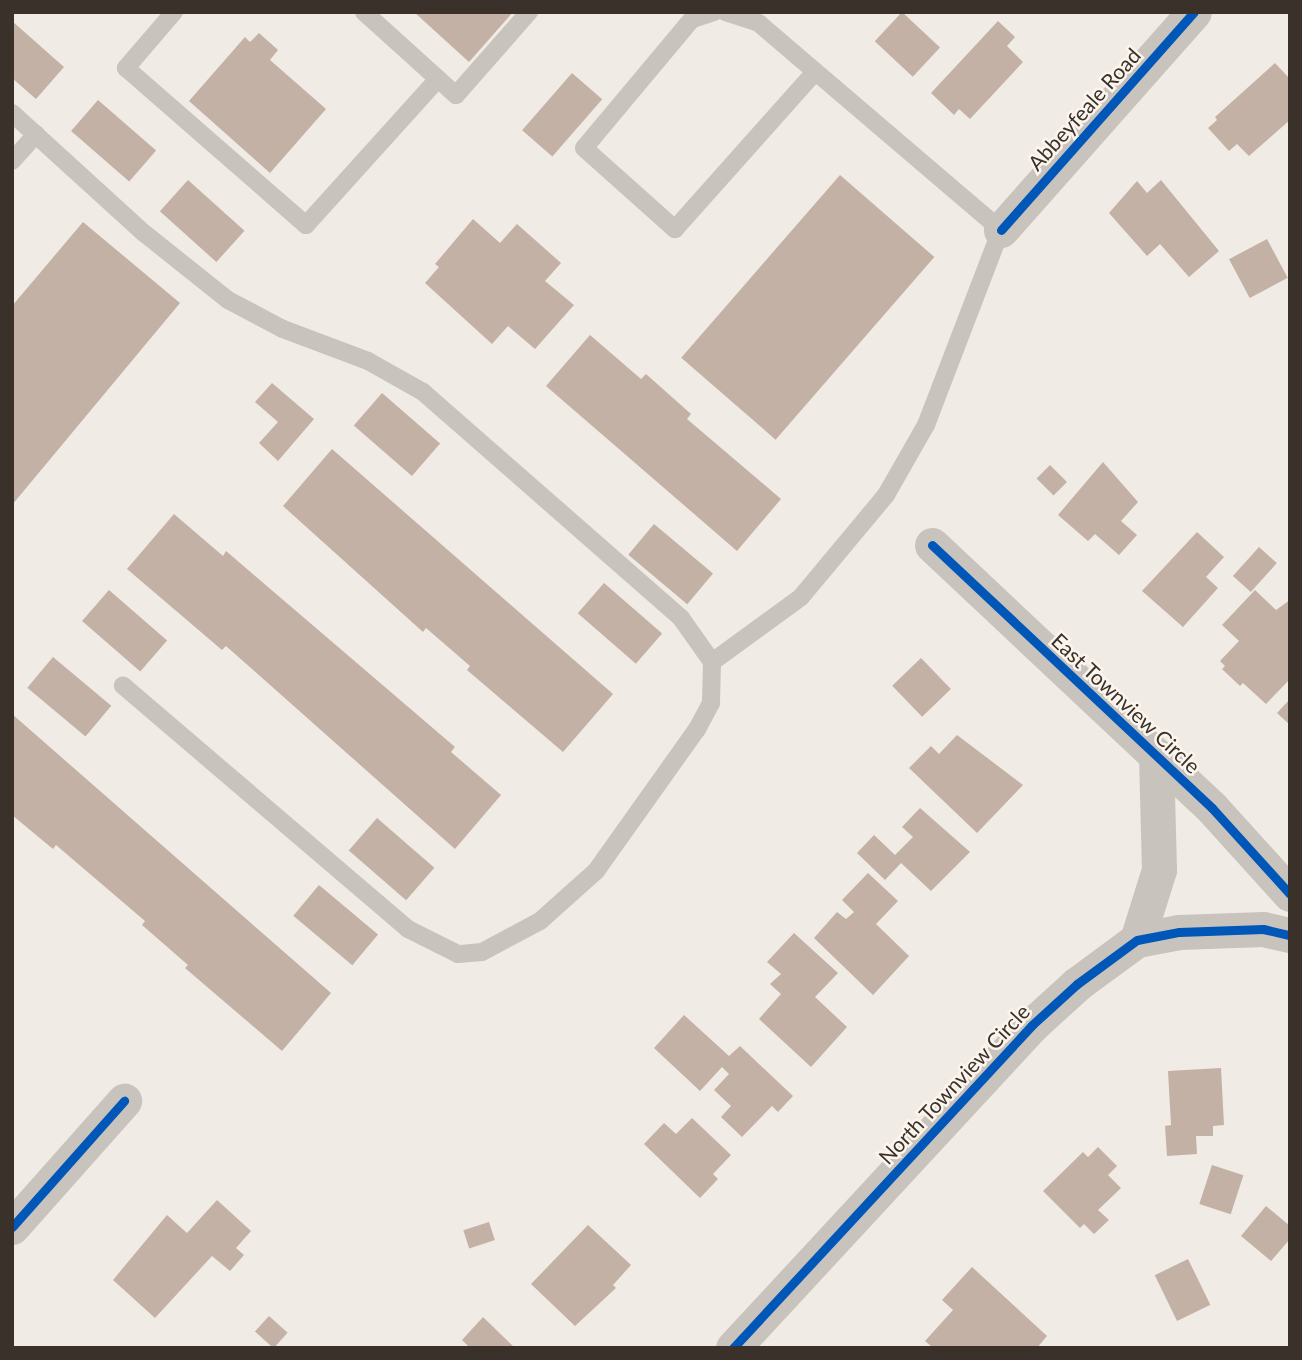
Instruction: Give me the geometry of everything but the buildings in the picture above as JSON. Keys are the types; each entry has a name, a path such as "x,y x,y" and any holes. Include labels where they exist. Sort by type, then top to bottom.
{"street":[{"name":"Abbeyfeale Road","path":"1000,230 1194,12"},
{"name":"East Townview Circle","path":"932,545 1212,808 1290,894"},
{"path":"1137,940 1159,870 1156,755"},
{"name":"North Townview Circle","path":"733,1348 1032,1025 1077,984 1137,940 1179,932 1263,929 1290,935"},
{"path":"12,1227 124,1101"}],"lane":[{"path":"174,12 127,68 306,225 438,79"},
{"path":"364,12 456,95 529,12"},
{"path":"714,12 692,19 584,148 675,229 814,73"},
{"path":"712,662 801,597 886,495 926,425 1000,230 759,23 726,12"},
{"path":"12,113 144,233 228,300 283,328 368,360 424,392 681,618 712,662 711,703 697,729 596,871 540,921 482,951 458,954 408,929 123,686"},
{"path":"12,161 36,134"}],"cycle path":[{"path":"1001,230 1194,12"},
{"path":"932,545 1212,808 1290,894"},
{"path":"733,1348 1032,1025 1077,984 1137,940 1179,932 1263,929 1290,935"},
{"path":"12,1227 124,1101"}]}
